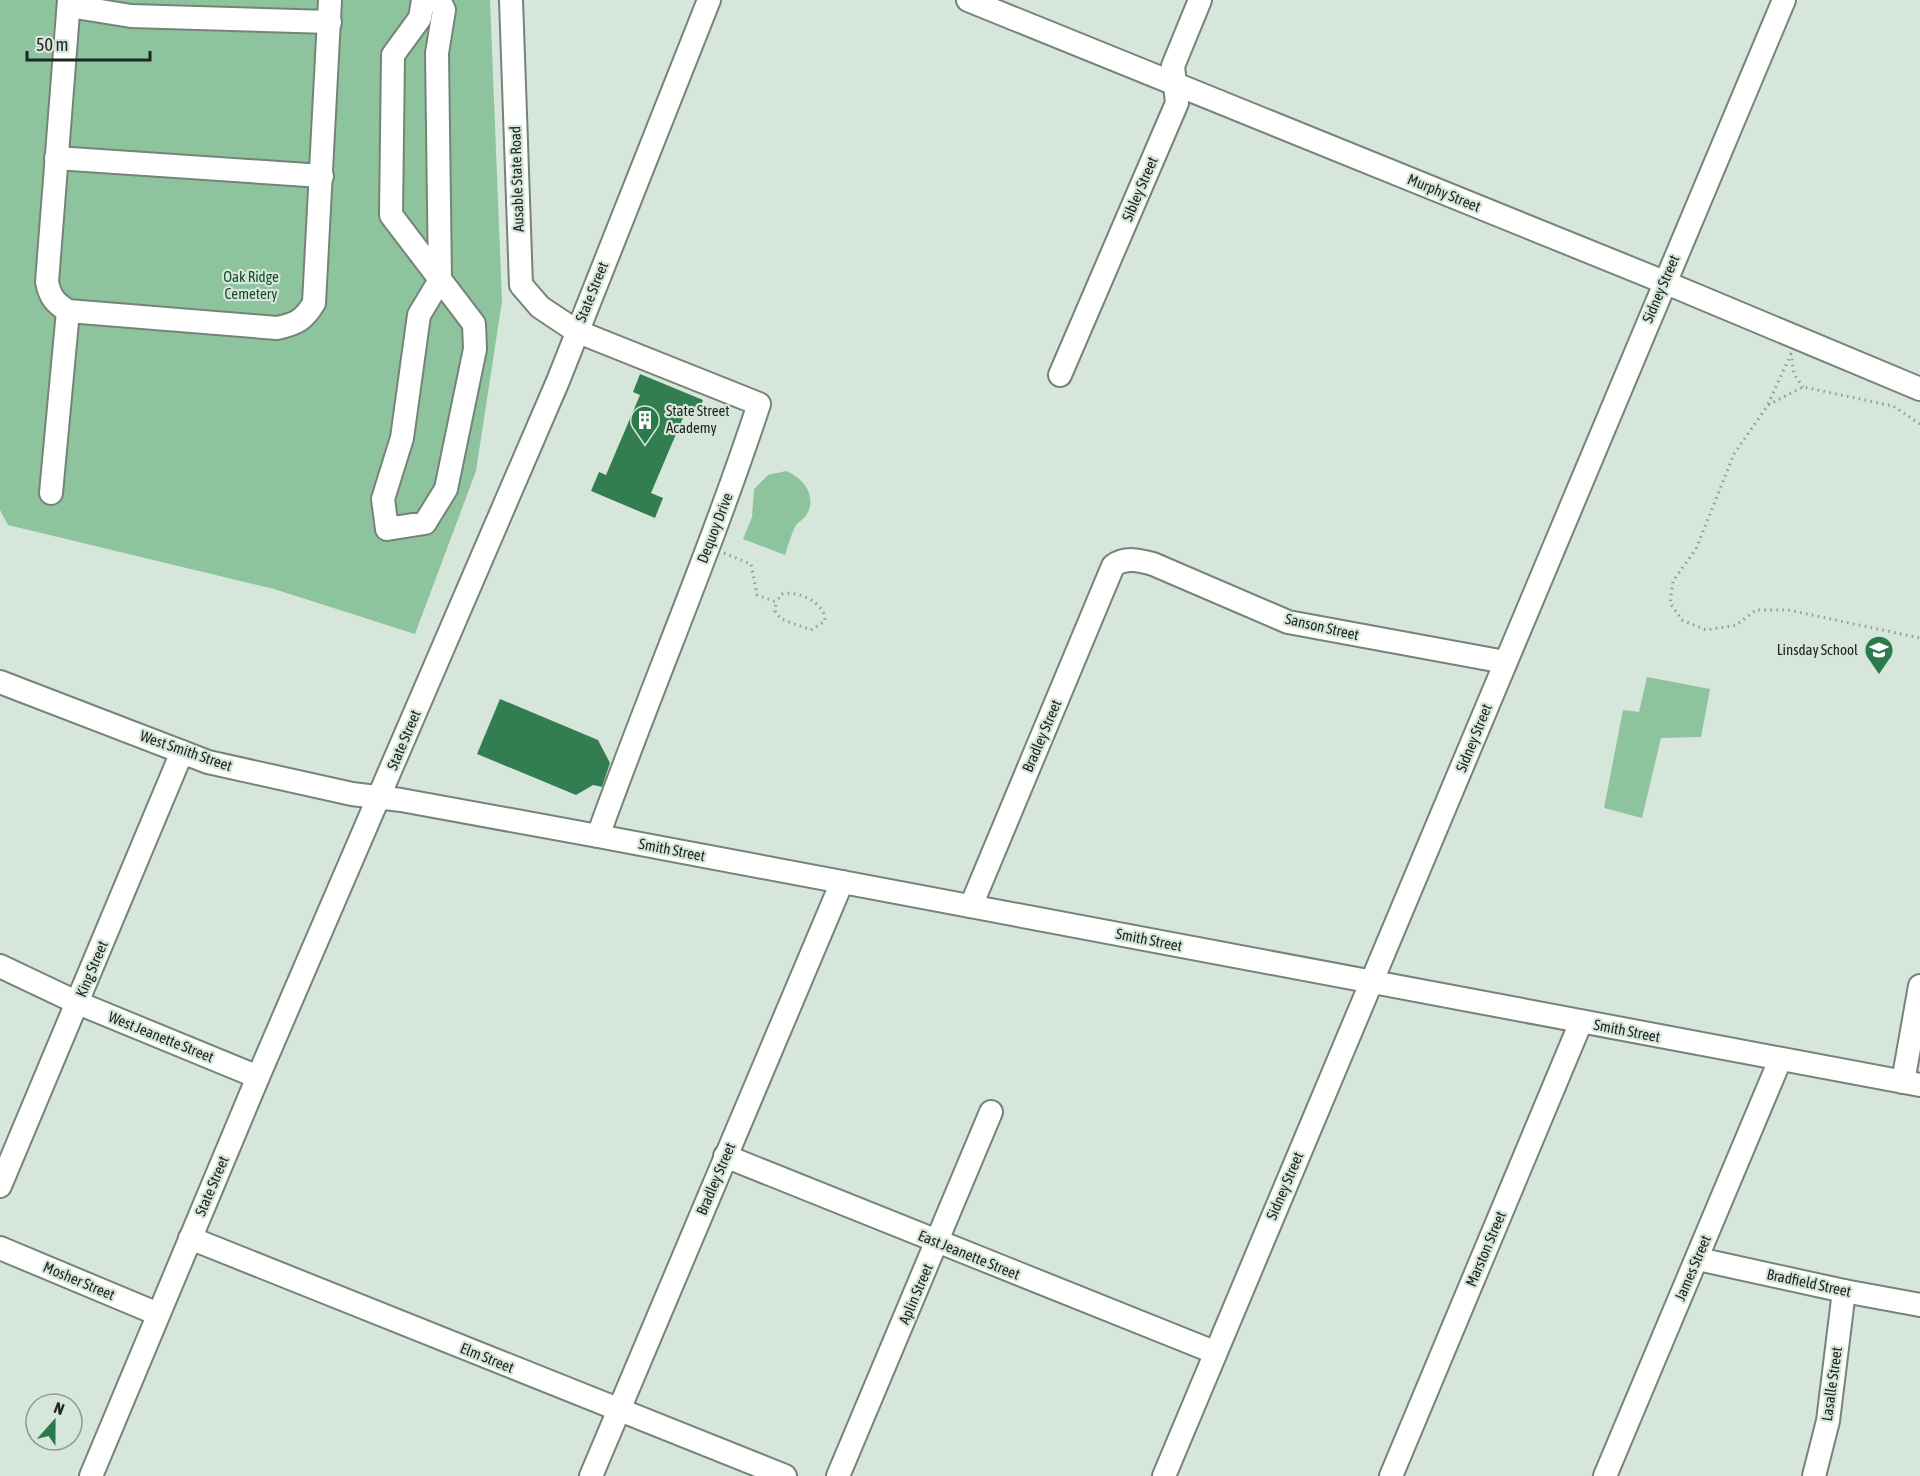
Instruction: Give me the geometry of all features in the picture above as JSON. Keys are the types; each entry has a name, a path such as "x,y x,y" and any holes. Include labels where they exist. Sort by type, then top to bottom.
{"street":[{"path":"423,0 420,18 393,55 391,215 440,280 474,324 475,349 446,489 425,523 387,529 383,500 402,438 419,315 440,280 437,53 444,10 439,0"},
{"name":"Ausable State Road","path":"511,0 521,285 540,307 576,332"},
{"name":"State Street","path":"91,1476 189,1238 554,392 709,0"},
{"name":"Murphy Street","path":"968,0 1664,282 1920,389"},
{"name":"Sibley Street","path":"1060,375 1177,103 1173,66 1200,0"},
{"name":"Sidney Street","path":"1164,1476 1214,1352 1373,982 1664,282 1784,0"},
{"path":"69,3 131,16 250,9 330,11 314,303 306,316 296,324 277,328 68,311 57,305 50,296 47,282 69,3"},
{"path":"56,158 322,176"},
{"path":"51,493 68,311"},
{"name":"Dequoy Drive","path":"576,332 759,404 709,547 630,746 598,836"},
{"name":"Sanson Street","path":"1113,566 1120,561 1138,560 1153,564 1288,622 1312,628 1505,662"},
{"name":"Bradley Street","path":"970,906 1113,566"},
{"name":"West Smith Street","path":"2,689 219,764 352,794 378,797"},
{"name":"King Street","path":"0,1185 182,752"},
{"name":"Smith Street","path":"378,797 598,836 1911,1083"},
{"name":"Bradley Street","path":"591,1476 842,882"},
{"name":"West Jeanette Street","path":"0,966 78,1003 258,1077"},
{"path":"1911,1083 1920,986"},
{"name":"Marston Street","path":"1391,1476 1581,1022"},
{"name":"James Street","path":"1605,1476 1780,1060"},
{"name":"Aplin Street","path":"838,1476 938,1244 991,1112"},
{"name":"East Jeanette Street","path":"725,1156 938,1244 1214,1352"},
{"name":"Elm Street","path":"189,1238 785,1476"},
{"name":"Mosher Street","path":"0,1248 158,1314"},
{"name":"Bradfield Street","path":"1698,1259 1920,1305"},
{"name":"Lasalle Street","path":"1814,1476 1828,1421 1844,1291"}],"path":[{"path":"1803,387 1794,374 1791,354 1768,405 1734,454 1696,549 1673,581 1670,603 1682,620 1706,630 1736,626 1756,610 1788,610 1920,638"},
{"path":"1768,405 1803,387 1893,406 1920,424"},
{"path":"709,547 751,564 757,595 776,602"},
{"path":"789,592 820,605 825,612 825,621 821,626 812,630 782,619 775,611 776,602 782,594 789,592"}],"green space":[{"name":"Oak Ridge Cemetery","path":"0,0 490,0 502,301 476,471 415,634 274,589 8,525 0,510"},
{"path":"786,471 799,478 804,484 810,496 810,503 805,517 795,527 785,555 743,539 752,517 754,489 768,475"},
{"path":"1647,677 1710,689 1701,737 1661,738 1642,818 1604,808 1623,710 1639,712"}],"building":[{"name":"State Street Academy","path":"640,374 703,400 696,417 685,413 651,493 663,498 655,518 591,491 599,472 606,475 640,395 633,392"},
{"path":"500,699 598,740 610,763 602,787 593,785 576,795 477,754"}],"place":[{"name":"State Street Academy","path":"645,446"},
{"name":"Linsday School","path":"1879,676"}]}
